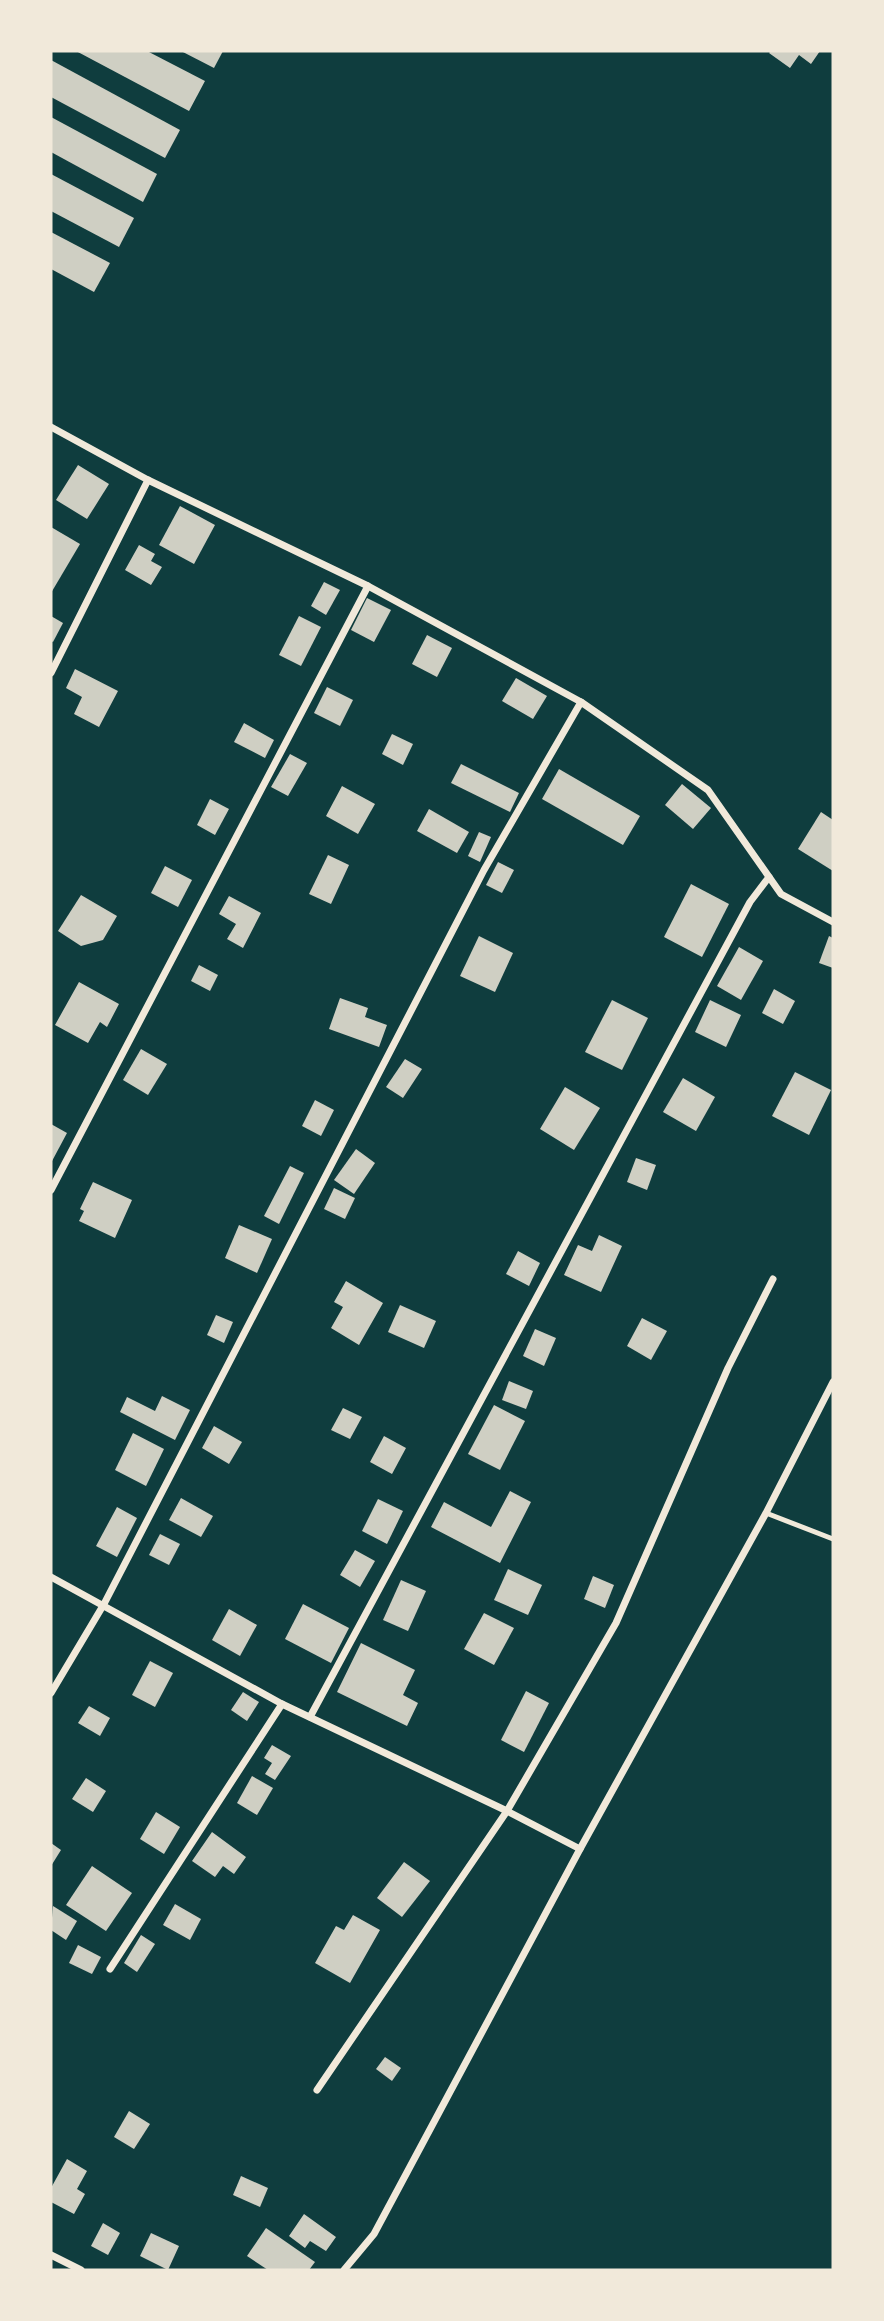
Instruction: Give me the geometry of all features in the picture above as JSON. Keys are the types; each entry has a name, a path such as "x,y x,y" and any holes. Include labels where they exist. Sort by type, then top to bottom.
{"street":[{"path":"51,427 148,480 368,586 581,702 708,790 781,894 833,922"},
{"path":"51,673 148,480"},
{"path":"51,1191 368,586"},
{"path":"51,1693 104,1604 484,870 581,702"},
{"path":"310,1717 743,915 769,877"},
{"path":"317,2090 507,1811 616,1623 728,1368 774,1279"},
{"path":"344,2270 374,2234 580,1849 766,1513 833,1382"},
{"path":"51,1577 282,1704 507,1811 580,1849"},
{"path":"110,1969 282,1704"},
{"path":"51,2255 81,2270"}],"lane":[{"path":"766,1513 833,1539"}],"building":[{"path":"76,51 147,51 205,81 189,111"},
{"path":"181,51 223,51 214,68"},
{"path":"820,51 811,64 799,55 790,68 769,53"},
{"path":"51,60 180,130 165,158 51,97"},
{"path":"51,117 157,174 143,202 51,152"},
{"path":"51,174 134,218 119,247 51,211"},
{"path":"51,232 110,263 94,292 51,269"},
{"path":"78,465 109,484 87,519 56,500"},
{"path":"180,506 215,525 194,564 159,545"},
{"path":"51,527 80,544 51,593"},
{"path":"139,545 155,554 151,561 162,567 151,585 125,570"},
{"path":"324,582 340,590 326,615 311,606"},
{"path":"367,598 391,610 374,642 351,630"},
{"path":"51,616 63,623 53,642 51,641"},
{"path":"299,616 321,627 301,666 279,655"},
{"path":"427,635 452,648 437,677 412,664"},
{"path":"75,669 118,691 99,727 74,714 82,697 66,688"},
{"path":"516,678 547,696 533,719 502,701"},
{"path":"327,687 353,700 340,726 314,713"},
{"path":"244,723 274,740 265,758 234,742"},
{"path":"392,734 413,744 403,765 382,754"},
{"path":"290,754 307,763 288,796 271,787"},
{"path":"461,764 519,793 510,812 451,783"},
{"path":"559,769 640,816 623,845 542,799"},
{"path":"682,784 711,808 693,829 665,805"},
{"path":"342,786 375,804 358,834 326,816"},
{"path":"210,799 229,809 215,835 197,825"},
{"path":"429,809 469,832 457,853 417,831"},
{"path":"821,812 833,820 833,871 798,849"},
{"path":"479,832 491,837 480,862 468,856"},
{"path":"328,855 349,865 331,904 309,894"},
{"path":"498,862 514,870 502,893 486,885"},
{"path":"165,866 192,880 178,907 151,893"},
{"path":"691,884 729,904 702,957 664,937"},
{"path":"81,895 117,916 103,940 81,946 58,931"},
{"path":"229,896 261,913 243,948 227,939 236,924 219,914"},
{"path":"479,936 513,953 495,992 460,976"},
{"path":"829,936 833,938 833,968 819,963"},
{"path":"739,947 763,961 741,1000 717,986"},
{"path":"199,965 218,975 210,991 191,981"},
{"path":"79,982 119,1004 107,1027 100,1022 88,1043 55,1025"},
{"path":"774,989 795,1001 783,1024 762,1013"},
{"path":"340,998 368,1008 365,1017 387,1025 379,1047 329,1029"},
{"path":"612,1000 648,1018 622,1070 585,1052"},
{"path":"710,1000 741,1015 726,1047 695,1032"},
{"path":"141,1049 167,1064 148,1095 123,1080"},
{"path":"405,1059 422,1069 403,1098 386,1087"},
{"path":"795,1072 831,1090 809,1135 772,1116"},
{"path":"683,1078 715,1097 696,1131 663,1112"},
{"path":"565,1087 600,1108 574,1150 540,1129"},
{"path":"315,1100 334,1110 321,1136 302,1126"},
{"path":"51,1124 67,1133 51,1163"},
{"path":"356,1149 375,1163 354,1194 334,1180"},
{"path":"636,1158 656,1165 647,1190 627,1182"},
{"path":"290,1166 304,1173 279,1224 264,1216"},
{"path":"93,1182 132,1200 115,1238 79,1221 84,1211 80,1209"},
{"path":"334,1188 355,1198 345,1219 324,1209"},
{"path":"239,1225 272,1239 257,1273 225,1258"},
{"path":"599,1235 622,1246 601,1292 564,1275 578,1245 592,1251"},
{"path":"518,1251 540,1263 529,1286 506,1274"},
{"path":"346,1281 383,1303 359,1345 331,1328 343,1307 334,1302"},
{"path":"400,1305 436,1321 424,1348 388,1332"},
{"path":"216,1315 233,1322 224,1343 207,1335"},
{"path":"642,1318 667,1331 651,1360 627,1346"},
{"path":"535,1329 556,1338 544,1366 523,1356"},
{"path":"509,1381 533,1391 526,1409 502,1400"},
{"path":"162,1396 190,1410 175,1440 120,1412 127,1397 155,1411"},
{"path":"494,1405 525,1421 500,1470 468,1454"},
{"path":"343,1408 362,1417 350,1439 331,1430"},
{"path":"214,1426 242,1442 229,1464 202,1448"},
{"path":"133,1433 164,1449 146,1486 115,1470"},
{"path":"384,1436 406,1448 392,1474 370,1462"},
{"path":"510,1491 531,1502 500,1563 431,1527 444,1502 491,1527"},
{"path":"181,1498 213,1516 201,1537 169,1520"},
{"path":"378,1499 403,1511 387,1544 362,1531"},
{"path":"117,1507 137,1518 117,1557 96,1546"},
{"path":"160,1534 180,1544 169,1565 149,1555"},
{"path":"355,1550 375,1561 360,1587 340,1575"},
{"path":"508,1569 542,1585 528,1615 494,1600"},
{"path":"593,1576 614,1585 605,1608 584,1599"},
{"path":"401,1580 426,1591 408,1631 383,1620"},
{"path":"303,1604 349,1628 331,1663 285,1639"},
{"path":"229,1609 257,1625 240,1656 212,1640"},
{"path":"484,1613 514,1628 494,1665 464,1649"},
{"path":"361,1643 415,1670 403,1695 418,1703 407,1726 337,1692"},
{"path":"150,1661 173,1673 155,1707 132,1695"},
{"path":"526,1691 549,1703 524,1752 501,1740"},
{"path":"243,1692 259,1702 247,1721 231,1710"},
{"path":"89,1706 110,1718 100,1736 78,1723"},
{"path":"272,1745 291,1756 275,1780 265,1774 272,1763 264,1758"},
{"path":"252,1776 273,1788 257,1815 237,1803"},
{"path":"86,1778 106,1791 93,1812 72,1799"},
{"path":"156,1812 180,1827 164,1854 140,1839"},
{"path":"212,1832 246,1857 234,1874 223,1866 215,1877 192,1861"},
{"path":"51,1843 61,1850 51,1866"},
{"path":"404,1862 430,1881 402,1917 377,1898"},
{"path":"92,1866 132,1893 106,1931 66,1905"},
{"path":"175,1904 201,1919 190,1940 163,1925"},
{"path":"53,1906 77,1921 66,1940 51,1930"},
{"path":"353,1915 380,1930 350,1983 315,1963 336,1926 344,1930"},
{"path":"141,1935 155,1944 137,1972 124,1963"},
{"path":"78,1945 101,1957 92,1974 69,1963"},
{"path":"385,2057 401,2068 392,2081 376,2069"},
{"path":"129,2111 150,2124 134,2149 114,2137"},
{"path":"67,2159 87,2171 77,2189 85,2194 74,2214 51,2202 51,2188"},
{"path":"241,2176 268,2188 260,2207 233,2195"},
{"path":"304,2214 336,2237 326,2251 310,2241 305,2248 289,2236"},
{"path":"103,2223 120,2233 108,2255 91,2246"},
{"path":"266,2228 315,2262 309,2270 268,2270 247,2256"},
{"path":"151,2233 179,2246 168,2270 140,2256"}]}
